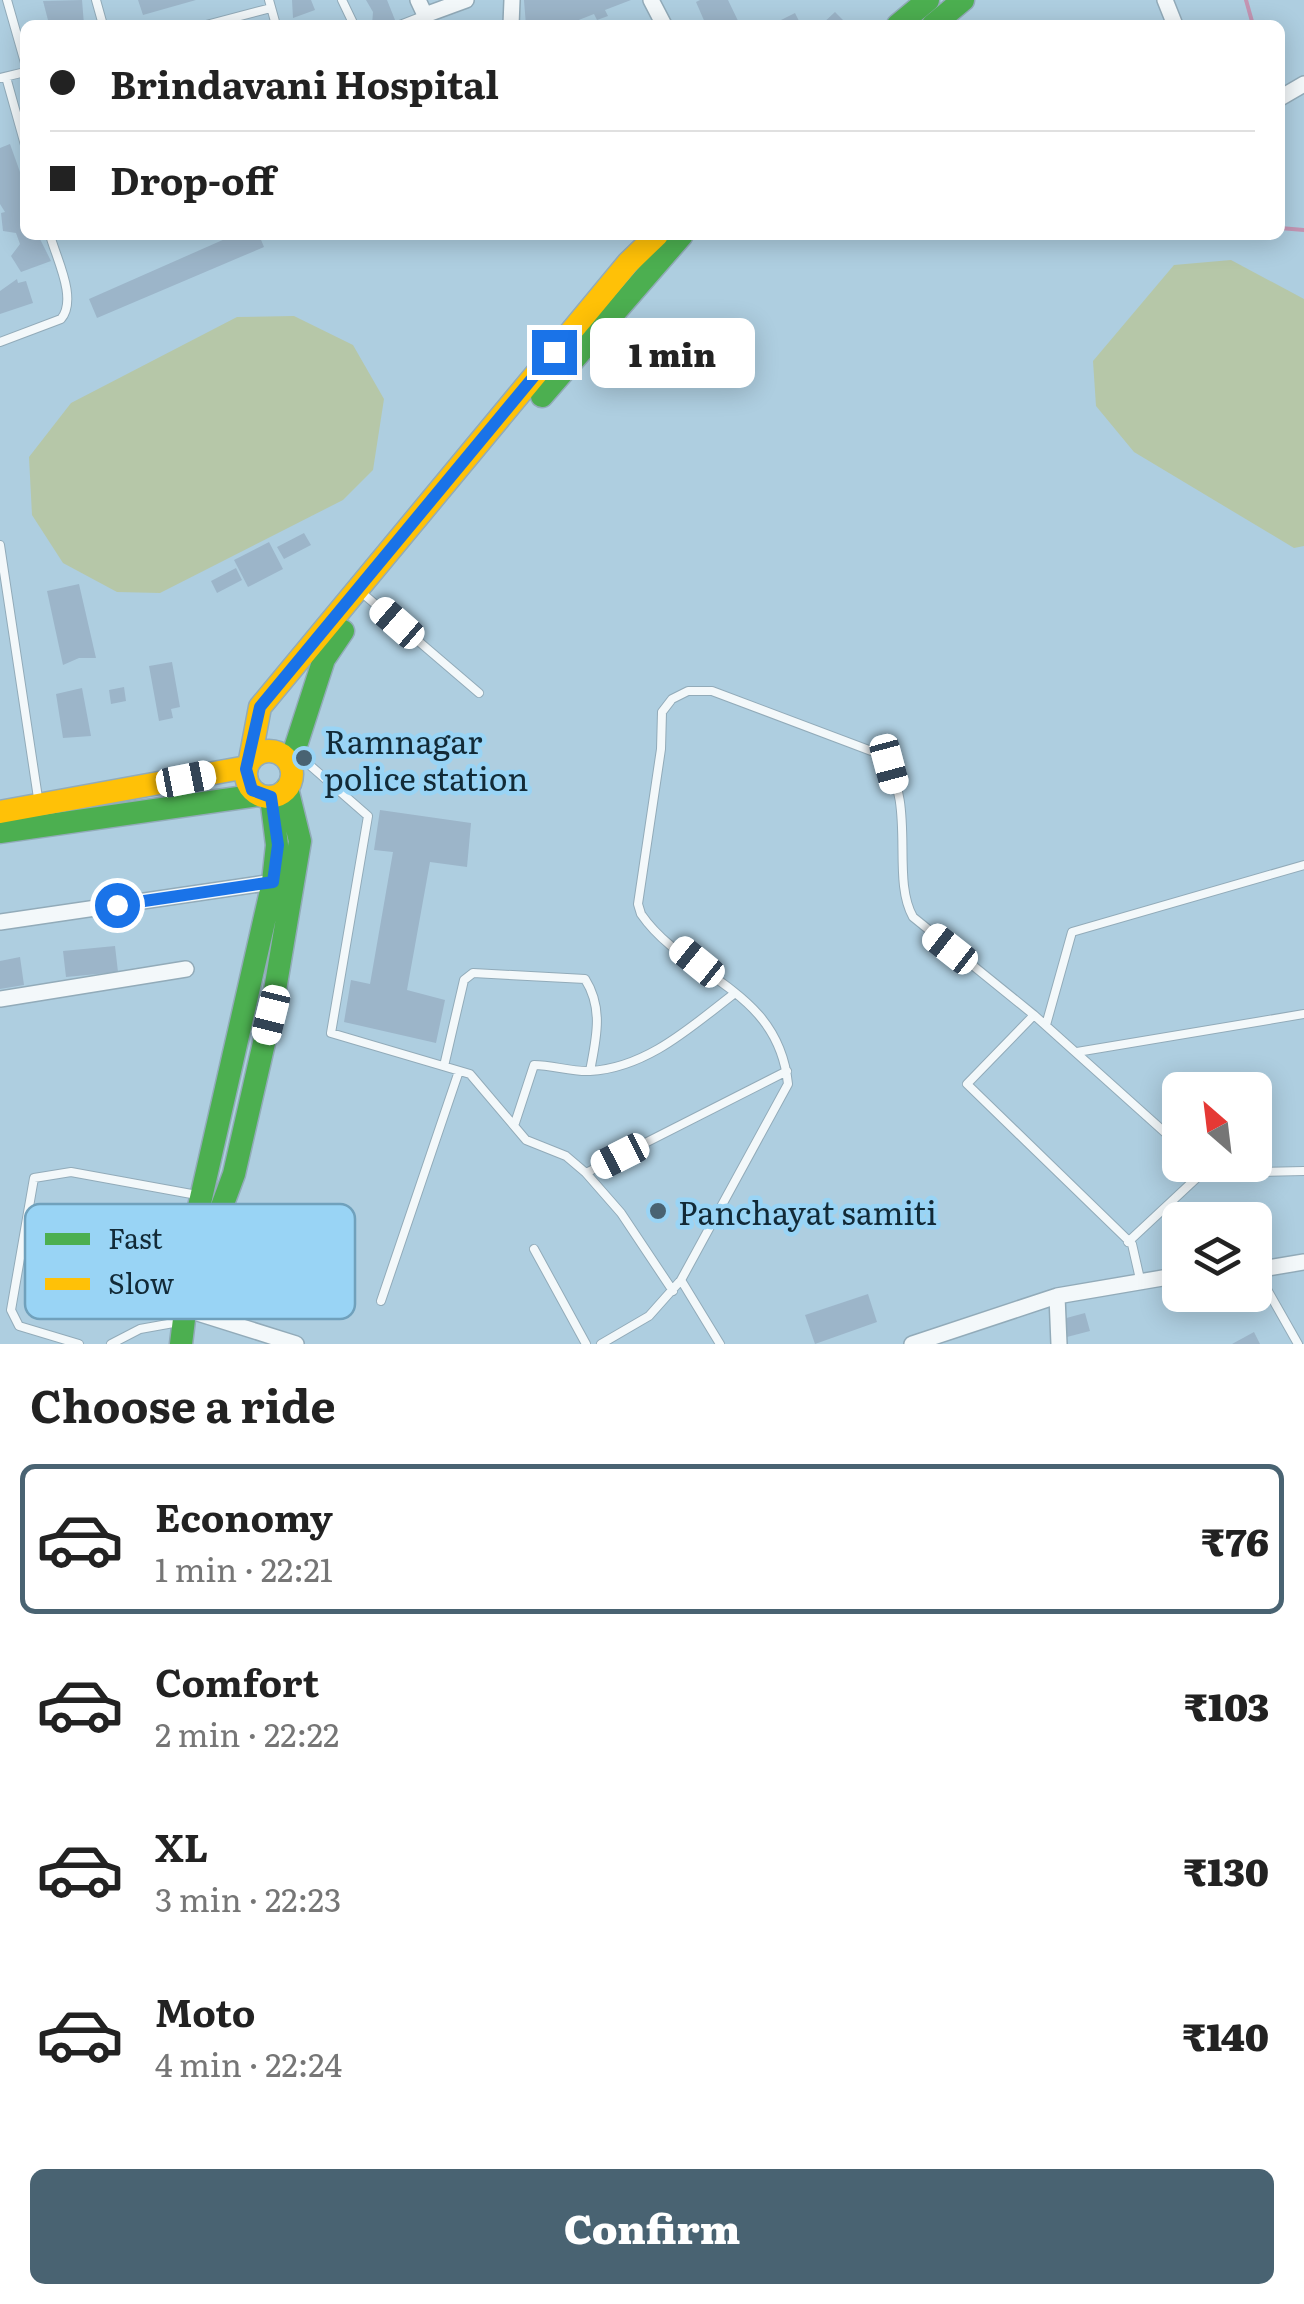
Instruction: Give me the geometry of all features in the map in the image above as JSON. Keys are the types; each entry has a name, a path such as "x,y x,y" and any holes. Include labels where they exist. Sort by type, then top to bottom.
{"main road":[{"path":"904,20 928,0"},
{"path":"214,1198 271,1015 300,841 280,779 328,650 363,594 628,263 652,240"},
{"path":"280,779 248,784 248,763 260,707 678,240"},
{"path":"0,812 248,763 268,750 283,755 273,882 213,1204"},
{"path":"0,832 280,779"}],"street":[{"path":"422,7 466,0"},
{"path":"0,922 273,882"},
{"path":"0,999 186,969"},
{"path":"1272,1267 1304,1262"},
{"path":"912,1344 1057,1296 1162,1276"},
{"path":"1057,1296 1059,1344"},
{"path":"185,1327 296,1344"}],"lane":[{"path":"7,0 20,45"},
{"path":"221,20 270,4"},
{"path":"3,77 20,130"},
{"path":"0,342 67,312 67,296 51,240"},
{"path":"0,545 39,805"},
{"path":"363,594 479,693"},
{"path":"601,1344 649,1316 681,1280 786,1095 787,1070 771,1030 735,993 646,922 638,904 661,749 662,712 672,699 697,689 882,755 889,764 901,811 905,899 913,916 1046,1024 1162,1130"},
{"path":"280,779 368,816 331,1033 470,1074 526,1140 562,1154 586,1174 621,1213 672,1291"},
{"path":"1046,1024 1072,932 1304,865"},
{"path":"444,1066 464,980 473,972 585,979 595,998 598,1021 590,1071"},
{"path":"515,1123 534,1066 590,1071 652,1054 735,993"},
{"path":"1077,1052 1304,1014"},
{"path":"1034,1015 967,1084 1128,1242 1136,1252 1140,1279"},
{"path":"381,1301 459,1070"},
{"path":"586,1174 787,1070"},
{"path":"29,1204 34,1178 71,1172 214,1198"},
{"path":"1272,1172 1304,1172"},
{"path":"1128,1242 1192,1182"},
{"path":"25,1230 11,1310 20,1326 79,1344"},
{"path":"534,1248 586,1344"},
{"path":"681,1280 720,1344"},
{"path":"1272,1298 1298,1344"},
{"path":"111,1344 140,1328 185,1327"}],"green space":[{"path":"1231,260 1304,299 1304,546 1294,548 1134,452 1096,406 1093,361 1174,265"},
{"path":"294,316 353,345 384,399 373,470 343,500 160,593 117,592 63,563 32,515 29,457 71,403 237,317"}],"building":[{"path":"82,0 84,20 48,20 43,1"},
{"path":"138,0 196,0 143,15"},
{"path":"292,0 311,0 315,10 293,18"},
{"path":"366,0 387,0 395,20 372,20 373,12"},
{"path":"524,0 631,0 605,10 608,16 597,20 594,14 579,20 526,20"},
{"path":"728,0 738,20 704,20 696,2"},
{"path":"835,12 843,20 826,20"},
{"path":"10,144 20,172 20,240 40,240 51,261 21,272 11,256 20,244 16,233 3,231 0,148"},
{"path":"223,240 261,240 264,247 97,318 89,299"},
{"path":"17,279 18,283 26,281 33,303 0,314 0,291"},
{"path":"304,533 311,545 284,559 277,547"},
{"path":"269,542 283,569 248,587 234,560"},
{"path":"236,568 242,580 217,593 211,581"},
{"path":"79,584 96,658 79,658 63,665 47,591"},
{"path":"172,662 180,707 171,709 173,718 159,721 149,666"},
{"path":"124,687 126,701 111,704 109,690"},
{"path":"82,688 91,736 63,738 56,694"},
{"path":"380,810 471,823 467,867 430,862 407,990 445,1000 436,1043 344,1022 351,980 370,984 393,852 374,850"},
{"path":"115,946 118,972 66,977 63,951"},
{"path":"20,957 24,985 0,989 0,961"},
{"path":"868,1294 877,1322 815,1344 805,1315"},
{"path":"1085,1313 1090,1331 1063,1338 1059,1320"},
{"path":"1254,1332 1260,1344 1232,1344"}],"waterway":[{"path":"1246,0 1252,20"},
{"path":"1285,228 1304,230"}],"traffic: fast":[{"path":"904,20 928,0"},
{"path":"939,20 963,0"},
{"path":"542,396 678,240"},
{"path":"290,764 324,659 343,631"},
{"path":"223,1204 234,1174 272,1008 300,841 287,788"},
{"path":"0,832 258,795"},
{"path":"200,1204 273,882 277,845 271,797"},
{"path":"181,1344 184,1319"}],"traffic: slow":[{"path":"250,760 260,707 628,263 652,240"},
{"path":"269,751 285,758 292,774 285,790 269,797 253,790 246,774 253,758 269,751"},
{"path":"0,812 247,767"}],"place":[{"name":"Ramnagar police station","path":"304,758"},
{"name":"Panchayat samiti","path":"658,1211"}],"route":[{"path":"117,905 273,882 278,845 271,797 252,790 245,776 260,707 554,352"}]}
